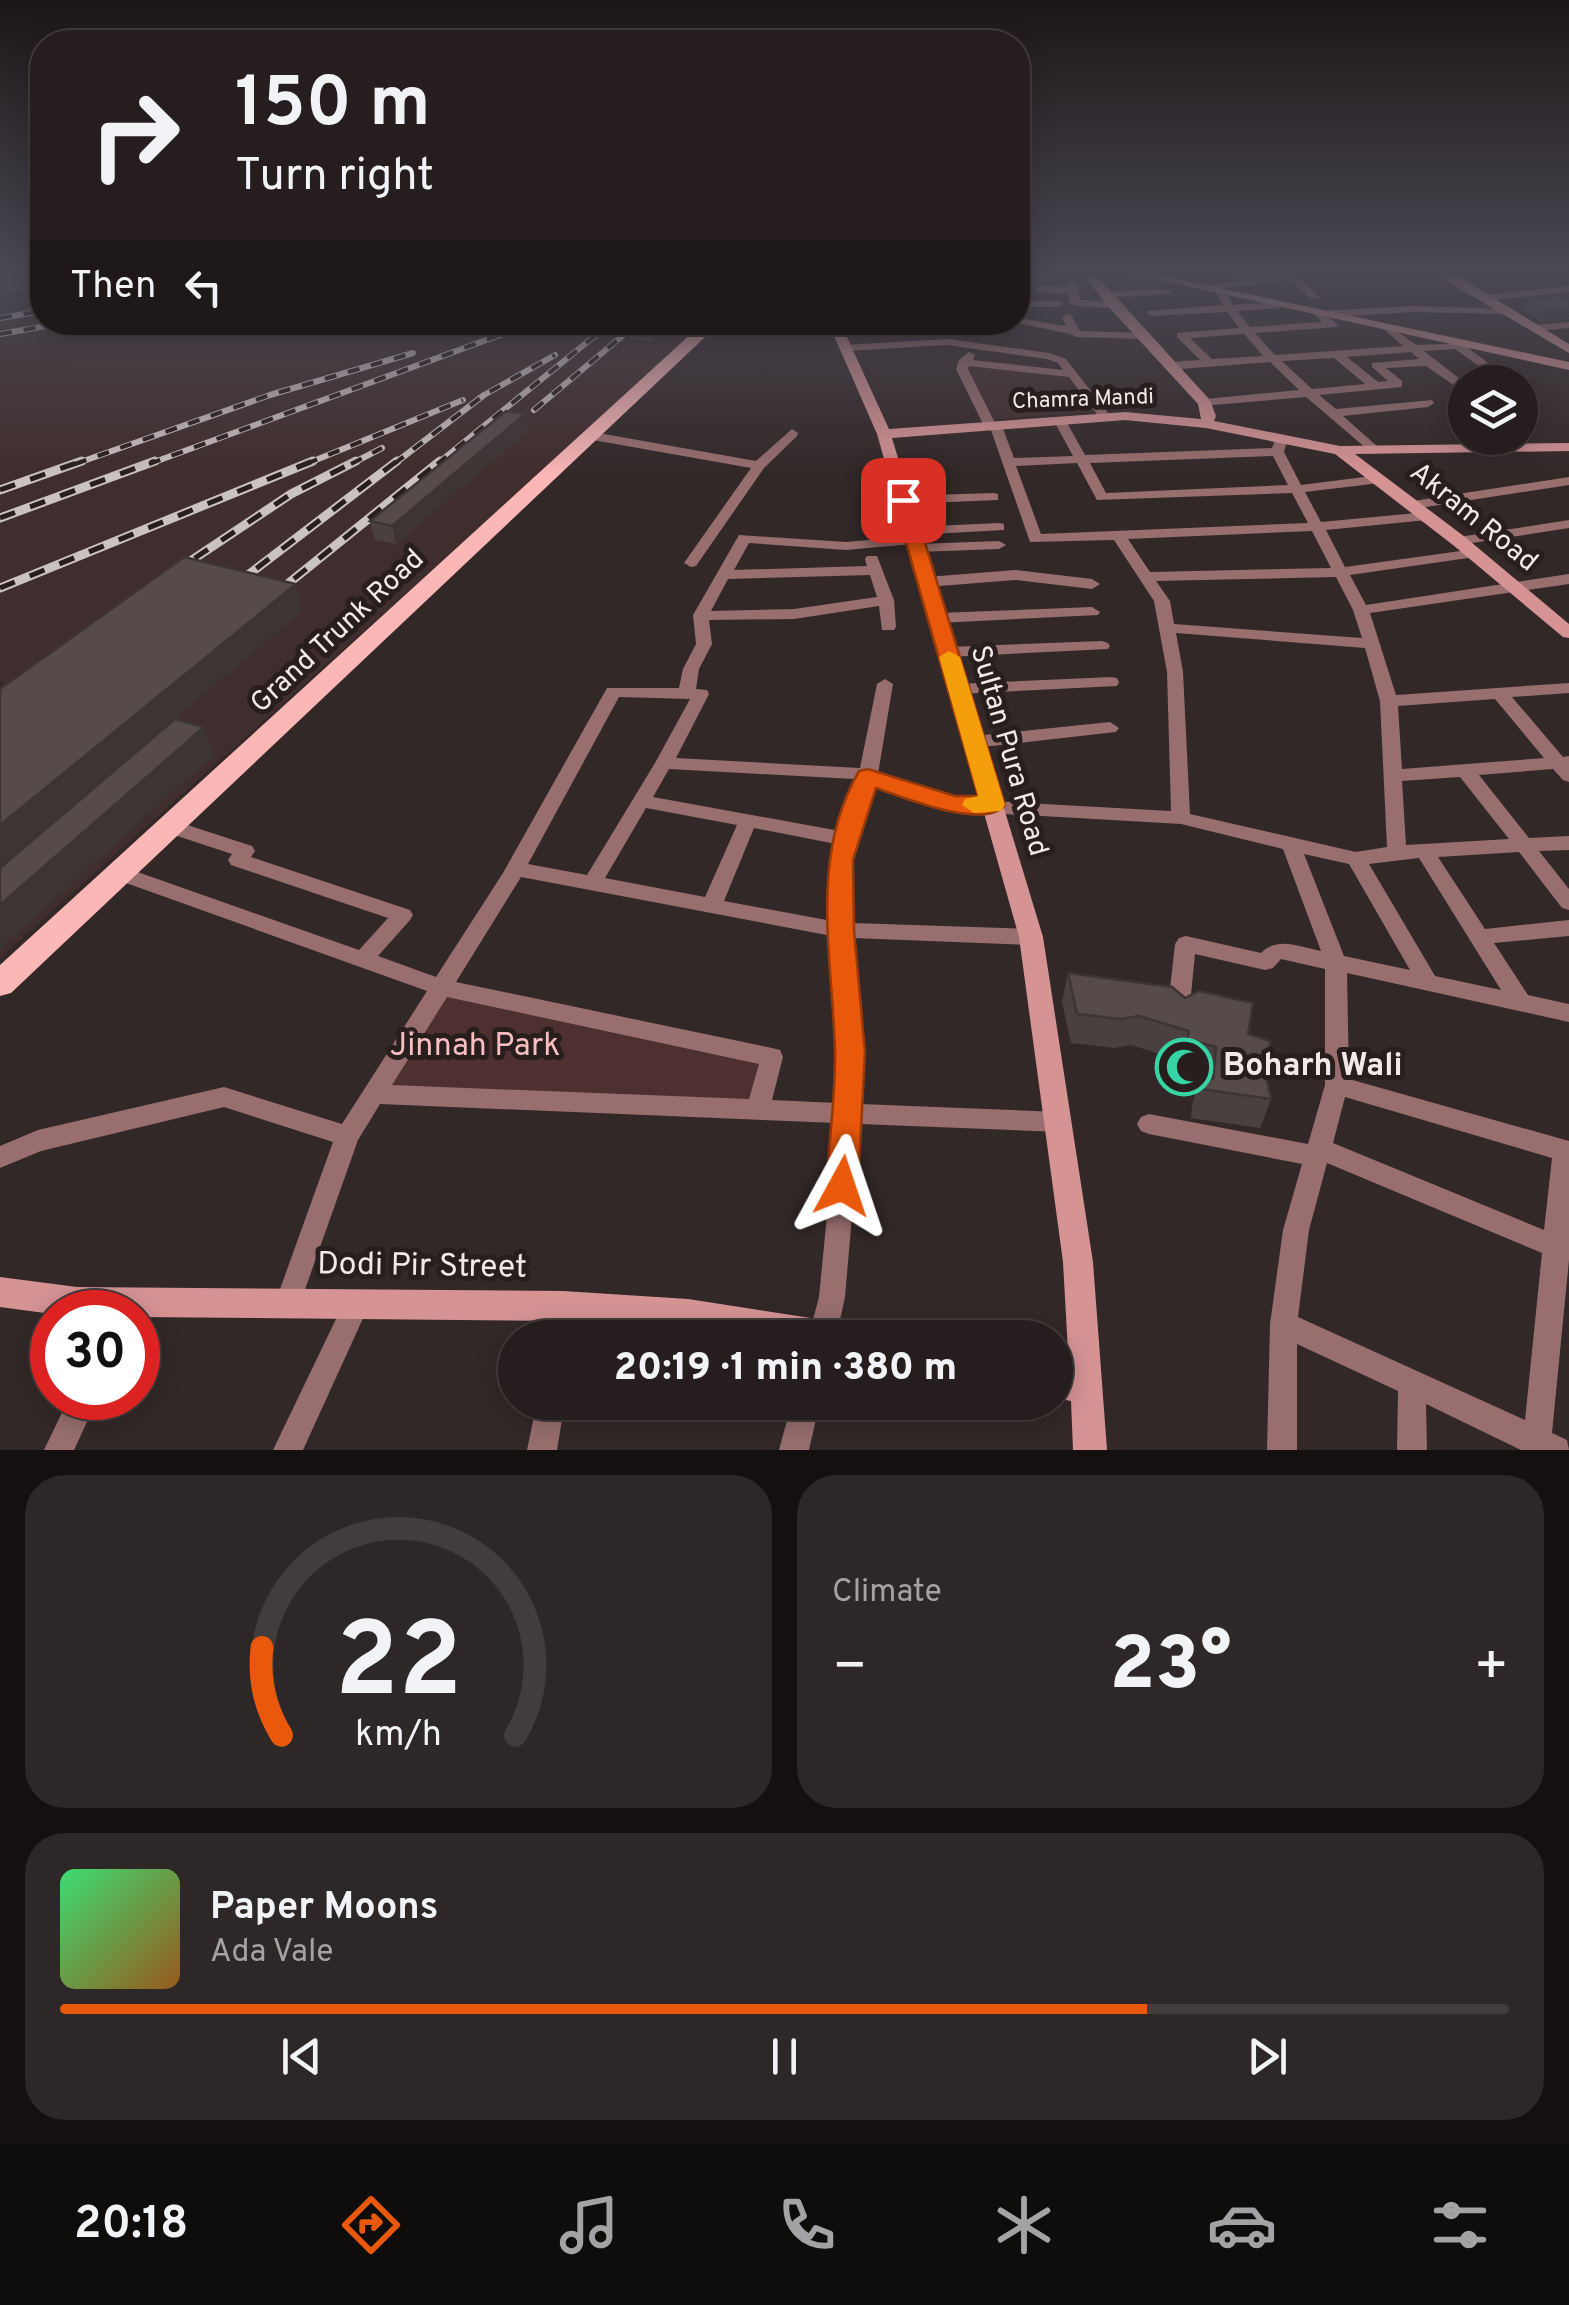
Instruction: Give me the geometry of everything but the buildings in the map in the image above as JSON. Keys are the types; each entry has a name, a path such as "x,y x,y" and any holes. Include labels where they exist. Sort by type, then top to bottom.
{"main road":[{"name":"Grand Trunk Road","path":"0,984 694,341"},
{"name":"Sultan Pura Road","path":"843,341 884,434 1031,937 1078,1262 1090,1450"},
{"path":"1147,341 1204,403 1209,416 1206,424"},
{"path":"1442,341 1569,366"},
{"name":"Chamra Mandi","path":"884,434 1106,418 1206,424 1279,447 1569,447"},
{"name":"Akram Road","path":"1340,450 1566,628"},
{"name":"Dodi Pir Street","path":"0,1292 30,1296"},
{"name":"Dodi Pir Street","path":"160,1306 288,1303 563,1306 726,1320"},
{"path":"1073,1386 1088,1389"}],"street":[{"path":"1187,341 1209,363"},
{"path":"1258,341 1373,450"},
{"path":"1404,341 1448,377"},
{"path":"846,348 947,342 1048,356 1062,361 1106,418"},
{"path":"980,344 962,368 1009,462 1035,539 1315,528 1569,482"},
{"path":"1168,366 1462,345 1487,365"},
{"path":"1336,354 1375,386"},
{"path":"963,362 1070,374"},
{"path":"1204,403 1398,384 1376,366 1429,362"},
{"path":"1216,382 1234,400"},
{"path":"1336,413 1428,403"},
{"path":"1060,421 1102,497 1299,489 1380,479"},
{"path":"691,563 758,464 792,433"},
{"path":"593,436 758,464"},
{"path":"1009,462 1279,447 1315,528 1361,610 1372,644 1388,701 1396,852"},
{"path":"903,500 994,498"},
{"path":"1460,541 1569,524"},
{"path":"686,694 692,668 704,644 701,615 744,538 846,546 999,528"},
{"path":"1118,535 1162,602 1175,672 1181,818"},
{"path":"915,540 999,544"},
{"path":"868,544 886,600 888,627"},
{"path":"1144,577 1340,572 1475,554"},
{"path":"724,575 875,570"},
{"path":"927,582 1015,575 1092,584"},
{"path":"1361,610 1569,579"},
{"path":"701,615 762,618 886,600"},
{"path":"938,618 1092,612"},
{"path":"1167,628 1372,644"},
{"path":"948,652 1102,646"},
{"path":"958,689 1111,682"},
{"path":"830,1320 849,1113 850,1052 840,930 840,860 868,776 885,684"},
{"path":"1388,701 1569,688"},
{"path":"288,1303 348,1136 512,874 613,692 702,694 592,883"},
{"path":"1499,693 1565,767"},
{"path":"974,742 1110,728"},
{"path":"664,763 856,772 954,805 1181,818 1356,859 1396,852 1569,843"},
{"path":"1391,776 1565,767"},
{"path":"1466,770 1569,902"},
{"path":"642,800 847,839"},
{"path":"711,906 748,821"},
{"path":"172,827 245,852 238,860 403,914 364,959"},
{"path":"1282,1450 1284,1324 1296,1230 1337,1085 1336,964 1290,842"},
{"path":"1424,850 1520,1001"},
{"path":"1356,859 1426,979"},
{"path":"512,874 516,869 840,930 1031,937"},
{"path":"122,874 442,987 772,1057 758,1109"},
{"path":"1480,937 1569,928"},
{"path":"1178,1016 1186,944 1265,962 1277,950 1426,979 1569,1013"},
{"path":"1284,1324 1542,1447 1563,1249 1567,1151 1337,1085"},
{"path":"374,1094 1059,1122"},
{"path":"0,1157 38,1142 224,1098 348,1136"},
{"path":"1149,1124 1317,1152 1563,1249"},
{"path":"288,1450 356,1303"},
{"path":"561,1320 563,1306"},
{"path":"1412,1382 1412,1450"},
{"path":"59,1450 73,1420"},
{"path":"542,1450 548,1420"},
{"path":"794,1450 802,1420"}],"shaded area":[{"path":"0,341 686,341 0,958 0,708 20,695 0,680"},
{"path":"963,362 1070,374 1101,411 987,420"}],"green space":[{"name":"Jinnah Park","path":"441,987 772,1057 758,1109 374,1094"}],"railway":[{"path":"149,464 484,341"},
{"path":"437,464 589,341"},
{"path":"534,410 617,341"},
{"path":"75,464 270,395 413,353"},
{"path":"394,464 484,395 555,355"},
{"path":"306,464 463,400"},
{"path":"351,464 382,448"},
{"path":"0,490 82,461"},
{"path":"0,518 155,461"},
{"path":"0,588 313,461"},
{"path":"168,576 291,494 356,461"},
{"path":"231,588 397,461"},
{"path":"269,599 440,461"}],"slow traffic":[{"path":"949,657 992,805 974,805"}],"place":[{"name":"Boharh Wali","path":"1184,1067"}],"route":[{"path":"842,1186 850,1052 840,930 840,860 868,776 954,805 992,805 903,500"}]}
